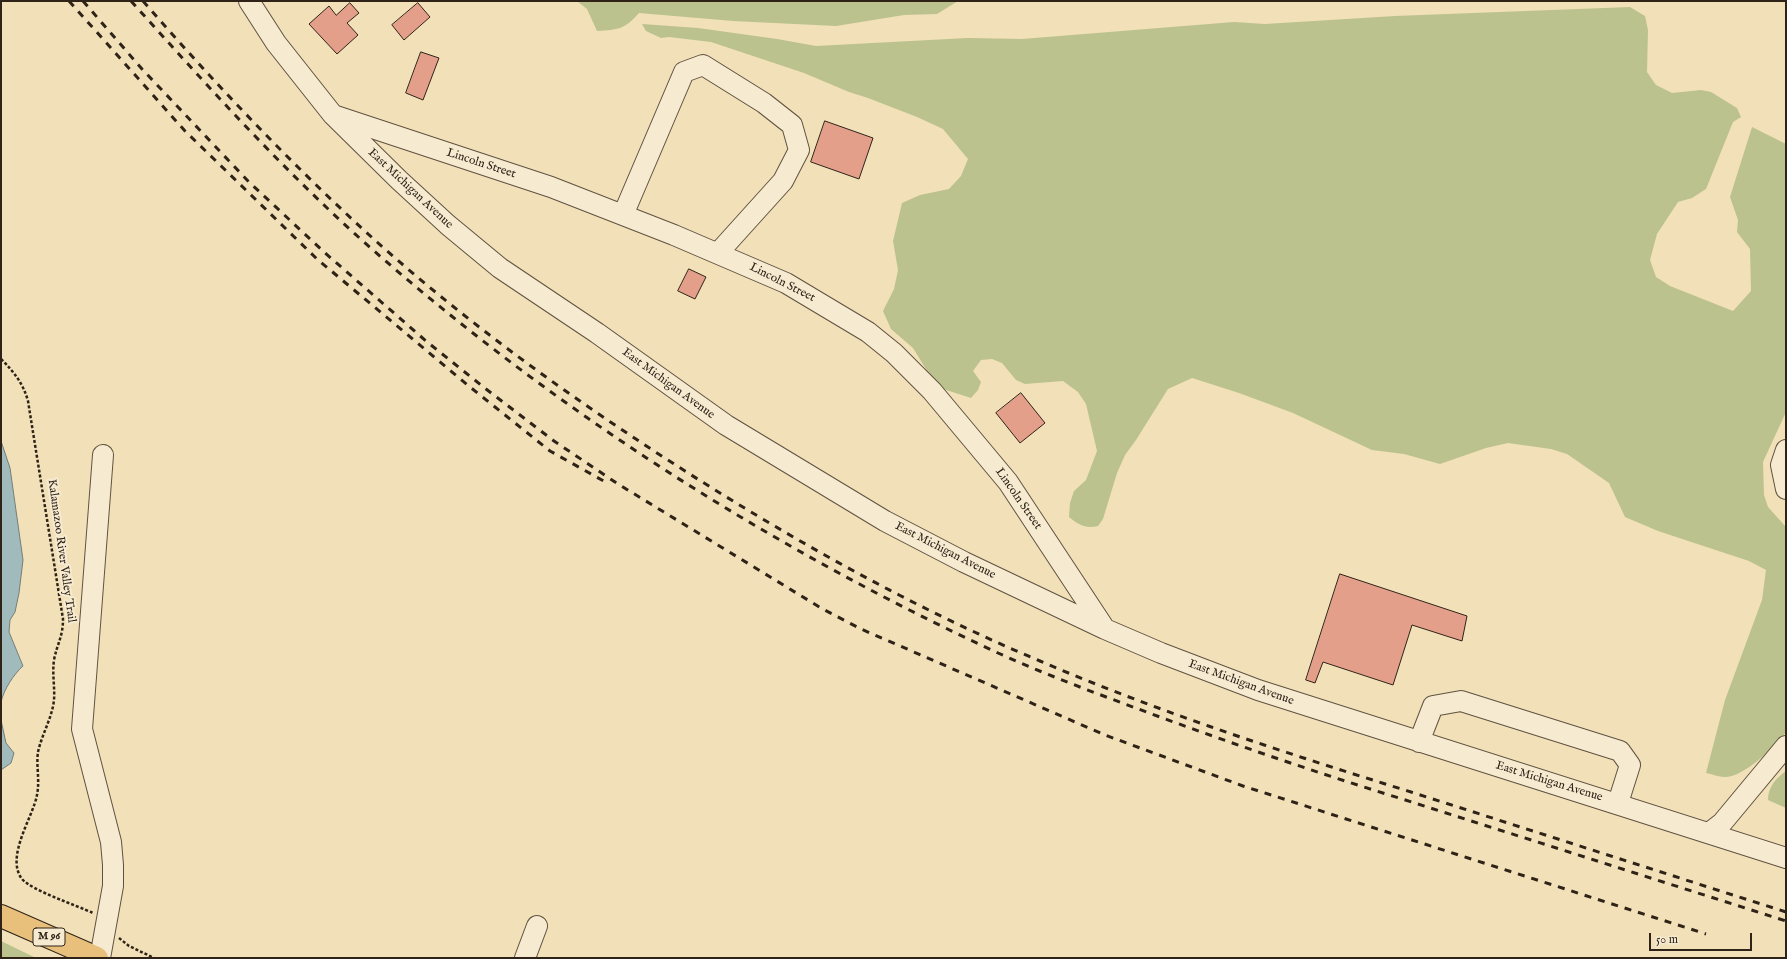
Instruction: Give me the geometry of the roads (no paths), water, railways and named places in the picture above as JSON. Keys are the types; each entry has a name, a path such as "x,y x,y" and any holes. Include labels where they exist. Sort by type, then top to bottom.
{"main road":[{"name":"M 96","path":"1,916 97,958"}],"street":[{"name":"East Michigan Avenue","path":"249,1 276,43 333,114 399,180 442,220 500,268 597,333 726,425 885,521 964,562 1105,629 1161,653 1258,690 1786,858"},
{"path":"622,215 684,72 703,65 764,103 792,125 799,150 783,181 718,253"},
{"name":"Lincoln Street","path":"333,114 551,187 718,253 786,283 822,303 868,332 894,353 932,391 1008,482 1105,629"},
{"path":"1786,450 1781,466 1786,489"},
{"path":"100,958 113,886 111,842 82,729 103,455"},
{"path":"1419,742 1433,706 1461,701 1620,751 1630,764 1618,804"},
{"path":"1709,833 1722,823 1786,746"},
{"path":"525,958 537,926"}],"water":[{"path":"1,441 10,468 23,560 19,593 15,612 10,620 9,632 23,666 10,682 4,692 1,702"},
{"path":"1,720 6,743 14,753 11,763 1,770"}],"railway":[{"path":"69,1 185,131 317,259 470,387 550,451 609,484"},
{"path":"83,1 142,69 248,181 324,252 426,341 554,441 618,484 821,608 861,629 1105,735 1243,786 1706,934"},
{"path":"131,1 252,133 315,197 381,257 452,316 524,372 599,426 676,477 754,525 834,570 915,613 998,653 1058,679 1160,717 1339,779 1786,921"},
{"path":"143,1 256,125 316,185 377,242 450,304 565,391 645,445 728,498 858,574 948,620 994,641 1131,698 1317,762 1786,912"}]}
